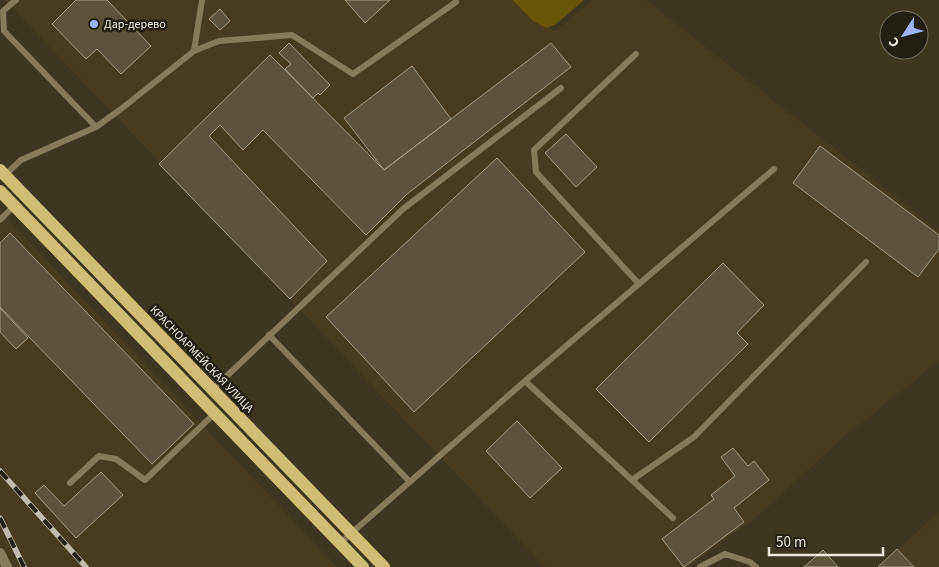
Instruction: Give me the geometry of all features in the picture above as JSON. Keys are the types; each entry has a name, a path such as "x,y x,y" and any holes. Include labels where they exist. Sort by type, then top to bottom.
{"main road":[{"name":"КРАСНОАРМЕЙСКАЯ УЛИЦА","path":"2,172 384,567"},
{"path":"0,191 363,567"}],"street":[{"path":"0,553 7,567"}],"lane":[{"path":"16,0 3,10 4,32 96,127"},
{"path":"194,51 202,0"},
{"path":"2,172 26,158 71,140 96,127 194,51 219,41 292,35 354,74 456,2"},
{"path":"636,54 534,150 536,172 639,284"},
{"path":"212,390 403,210 561,88"},
{"path":"340,543 525,381 774,169"},
{"path":"0,220 14,206"},
{"path":"632,480 694,437 866,262"},
{"path":"269,335 410,482"},
{"path":"525,381 673,518"},
{"path":"70,483 98,456 116,459 144,480 215,413"},
{"path":"700,567 725,554 750,562 756,567"}],"shaded area":[{"path":"5,0 524,0 554,32 593,0 646,0 939,231 939,361 839,441 759,515 688,567 545,567"},
{"path":"513,0 584,0 555,25 546,28 532,20"},
{"path":"0,211 337,567 0,567"},
{"path":"939,512 939,567 879,567"}],"building":[{"path":"76,0 107,0 151,46 121,74 97,49 86,59 52,24"},
{"path":"345,0 390,0 365,23"},
{"path":"220,9 230,21 220,30 209,19"},
{"path":"289,43 330,85 320,95 318,93 313,98 285,69 291,64 279,53"},
{"path":"551,43 571,67 407,194 366,235 263,130 243,150 220,125 209,136 327,261 290,299 159,164 270,55 384,170"},
{"path":"412,66 451,119 384,170 344,118"},
{"path":"566,134 597,167 576,187 545,153"},
{"path":"820,146 939,235 939,249 918,277 793,183"},
{"path":"497,158 585,252 414,412 326,317"},
{"path":"10,233 194,424 152,464 0,307 0,243"},
{"path":"723,263 764,305 737,333 748,344 649,442 596,389"},
{"path":"0,308 28,338 16,349 0,332"},
{"path":"517,421 562,468 530,498 486,451"},
{"path":"733,448 748,466 754,461 769,480 734,508 744,522 684,567 662,539 714,499 711,495 735,476 721,457"},
{"path":"101,472 123,495 76,538 35,493 44,485 64,506"},
{"path":"897,549 914,567 878,567"},
{"path":"823,550 838,567 804,567"}],"railway":[{"path":"0,471 86,567"},
{"path":"0,518 24,567"}],"place":[{"name":"Дар-дерево","path":"94,24"}]}
